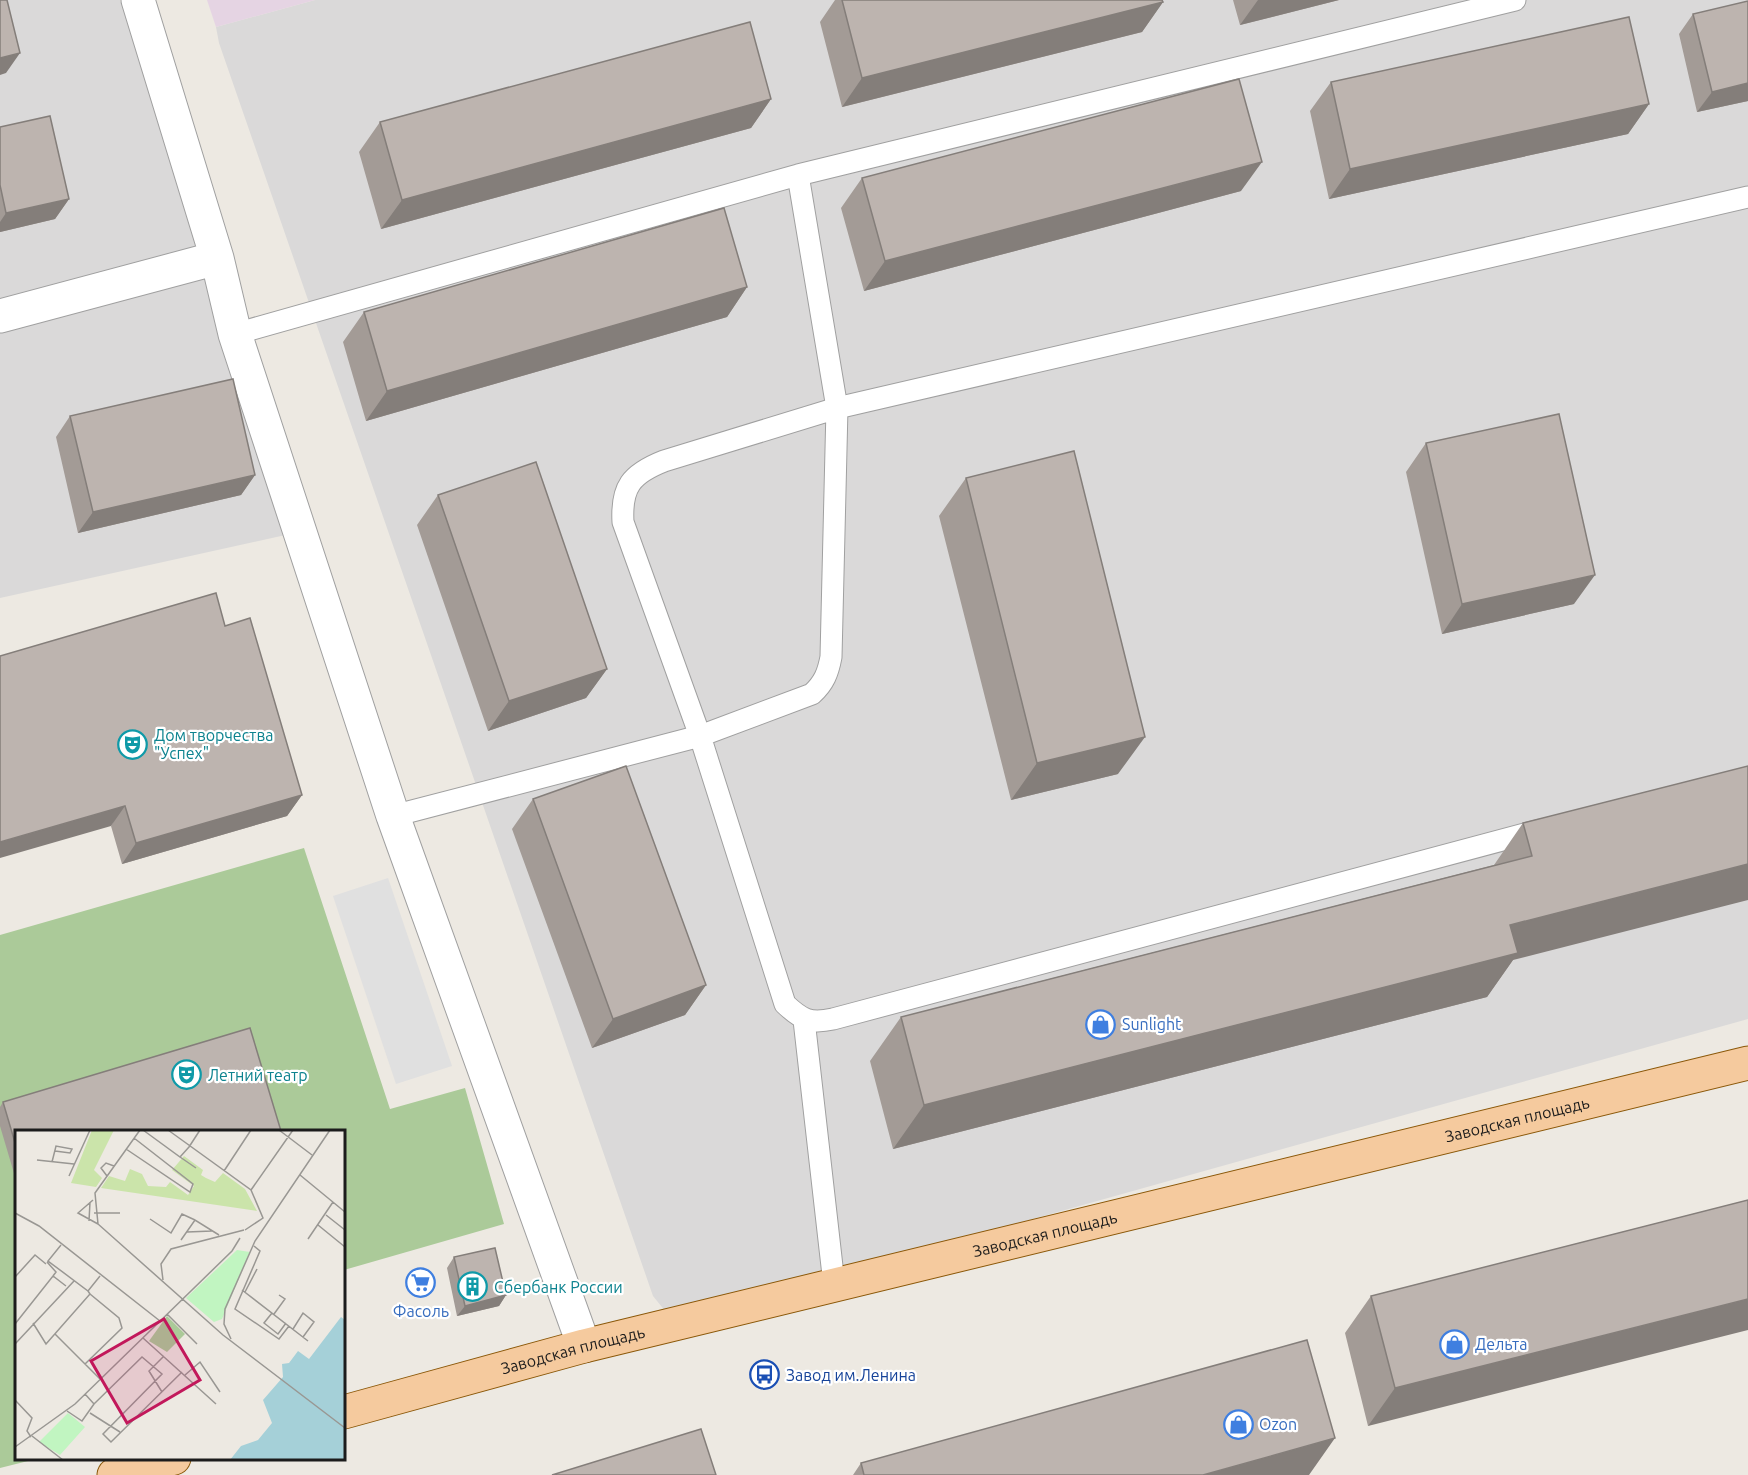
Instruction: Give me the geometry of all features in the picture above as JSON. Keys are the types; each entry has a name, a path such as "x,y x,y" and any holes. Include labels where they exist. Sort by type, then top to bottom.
{"main road":[{"name":"Заводская площадь","path":"345,1412 584,1346 1748,1063"},
{"path":"114,1475 167,1460"}],"street":[{"path":"138,0 217,258 235,334 393,816 584,1346"},
{"path":"0,316 217,258"}],"lane":[{"path":"235,334 798,175 1515,0"},
{"path":"393,816 700,736 812,694 821,686 828,672 831,657 837,408 798,175"},
{"path":"1563,824 833,1019 820,1022 804,1020 785,1004 700,736 623,522 622,502 627,488 644,469 837,408 1748,197"},
{"path":"804,1020 834,1284"}],"shaded area":[{"path":"0,0 120,0 308,530 0,598"},
{"path":"207,0 315,0 216,27"},
{"path":"315,0 1748,0 1748,1019 682,1317 670,1317 653,1296 219,43 216,27"},
{"path":"388,878 452,1066 396,1084 333,896"}],"green space":[{"path":"304,848 390,1109 465,1088 504,1224 345,1270 345,1130 15,1130 15,1460 32,1460 0,1468 0,935"}],"building":[{"path":"0,0 7,0 20,53 0,58"},
{"path":"842,0 1162,0 1163,2 862,78"},
{"path":"1748,1 1748,83 1712,92 1693,14"},
{"path":"1629,17 1649,104 1350,169 1331,82"},
{"path":"750,22 771,99 402,200 380,122"},
{"path":"1239,79 1262,162 885,261 862,178"},
{"path":"50,116 69,199 6,213 0,185 0,127"},
{"path":"724,208 747,287 387,391 364,312"},
{"path":"233,379 255,475 93,512 70,416"},
{"path":"1559,414 1595,575 1462,604 1426,443"},
{"path":"1074,451 1145,737 1037,763 966,478"},
{"path":"536,462 607,669 509,701 438,495"},
{"name":"Дом творчества \"Успех\"","path":"216,593 225,626 250,618 302,795 136,843 125,806 0,842 0,656"},
{"path":"626,766 706,985 613,1019 533,799"},
{"path":"1748,766 1748,864 1510,925 1518,953 924,1105 901,1017 1532,856 1523,823"},
{"name":"Летний театр","path":"250,1028 281,1130 15,1130 15,1143 3,1102"},
{"path":"1748,1200 1748,1299 1395,1388 1371,1296"},
{"name":"Сбербанк России","path":"495,1248 506,1295 465,1306 454,1257"},
{"path":"1307,1340 1335,1438 1203,1475 864,1475 861,1463"},
{"path":"701,1429 716,1475 552,1475"}],"place":[{"name":"Дом творчества \"Успех\"","path":"133,744"},
{"name":"Sunlight","path":"1101,1024"},
{"name":"Летний театр","path":"187,1075"},
{"name":"Фасоль","path":"421,1283"},
{"name":"Сбербанк России","path":"473,1287"},
{"name":"Дельта","path":"1454,1344"},
{"name":"Завод им.Ленина","path":"765,1375"},
{"name":"Ozon","path":"1238,1424"}]}
